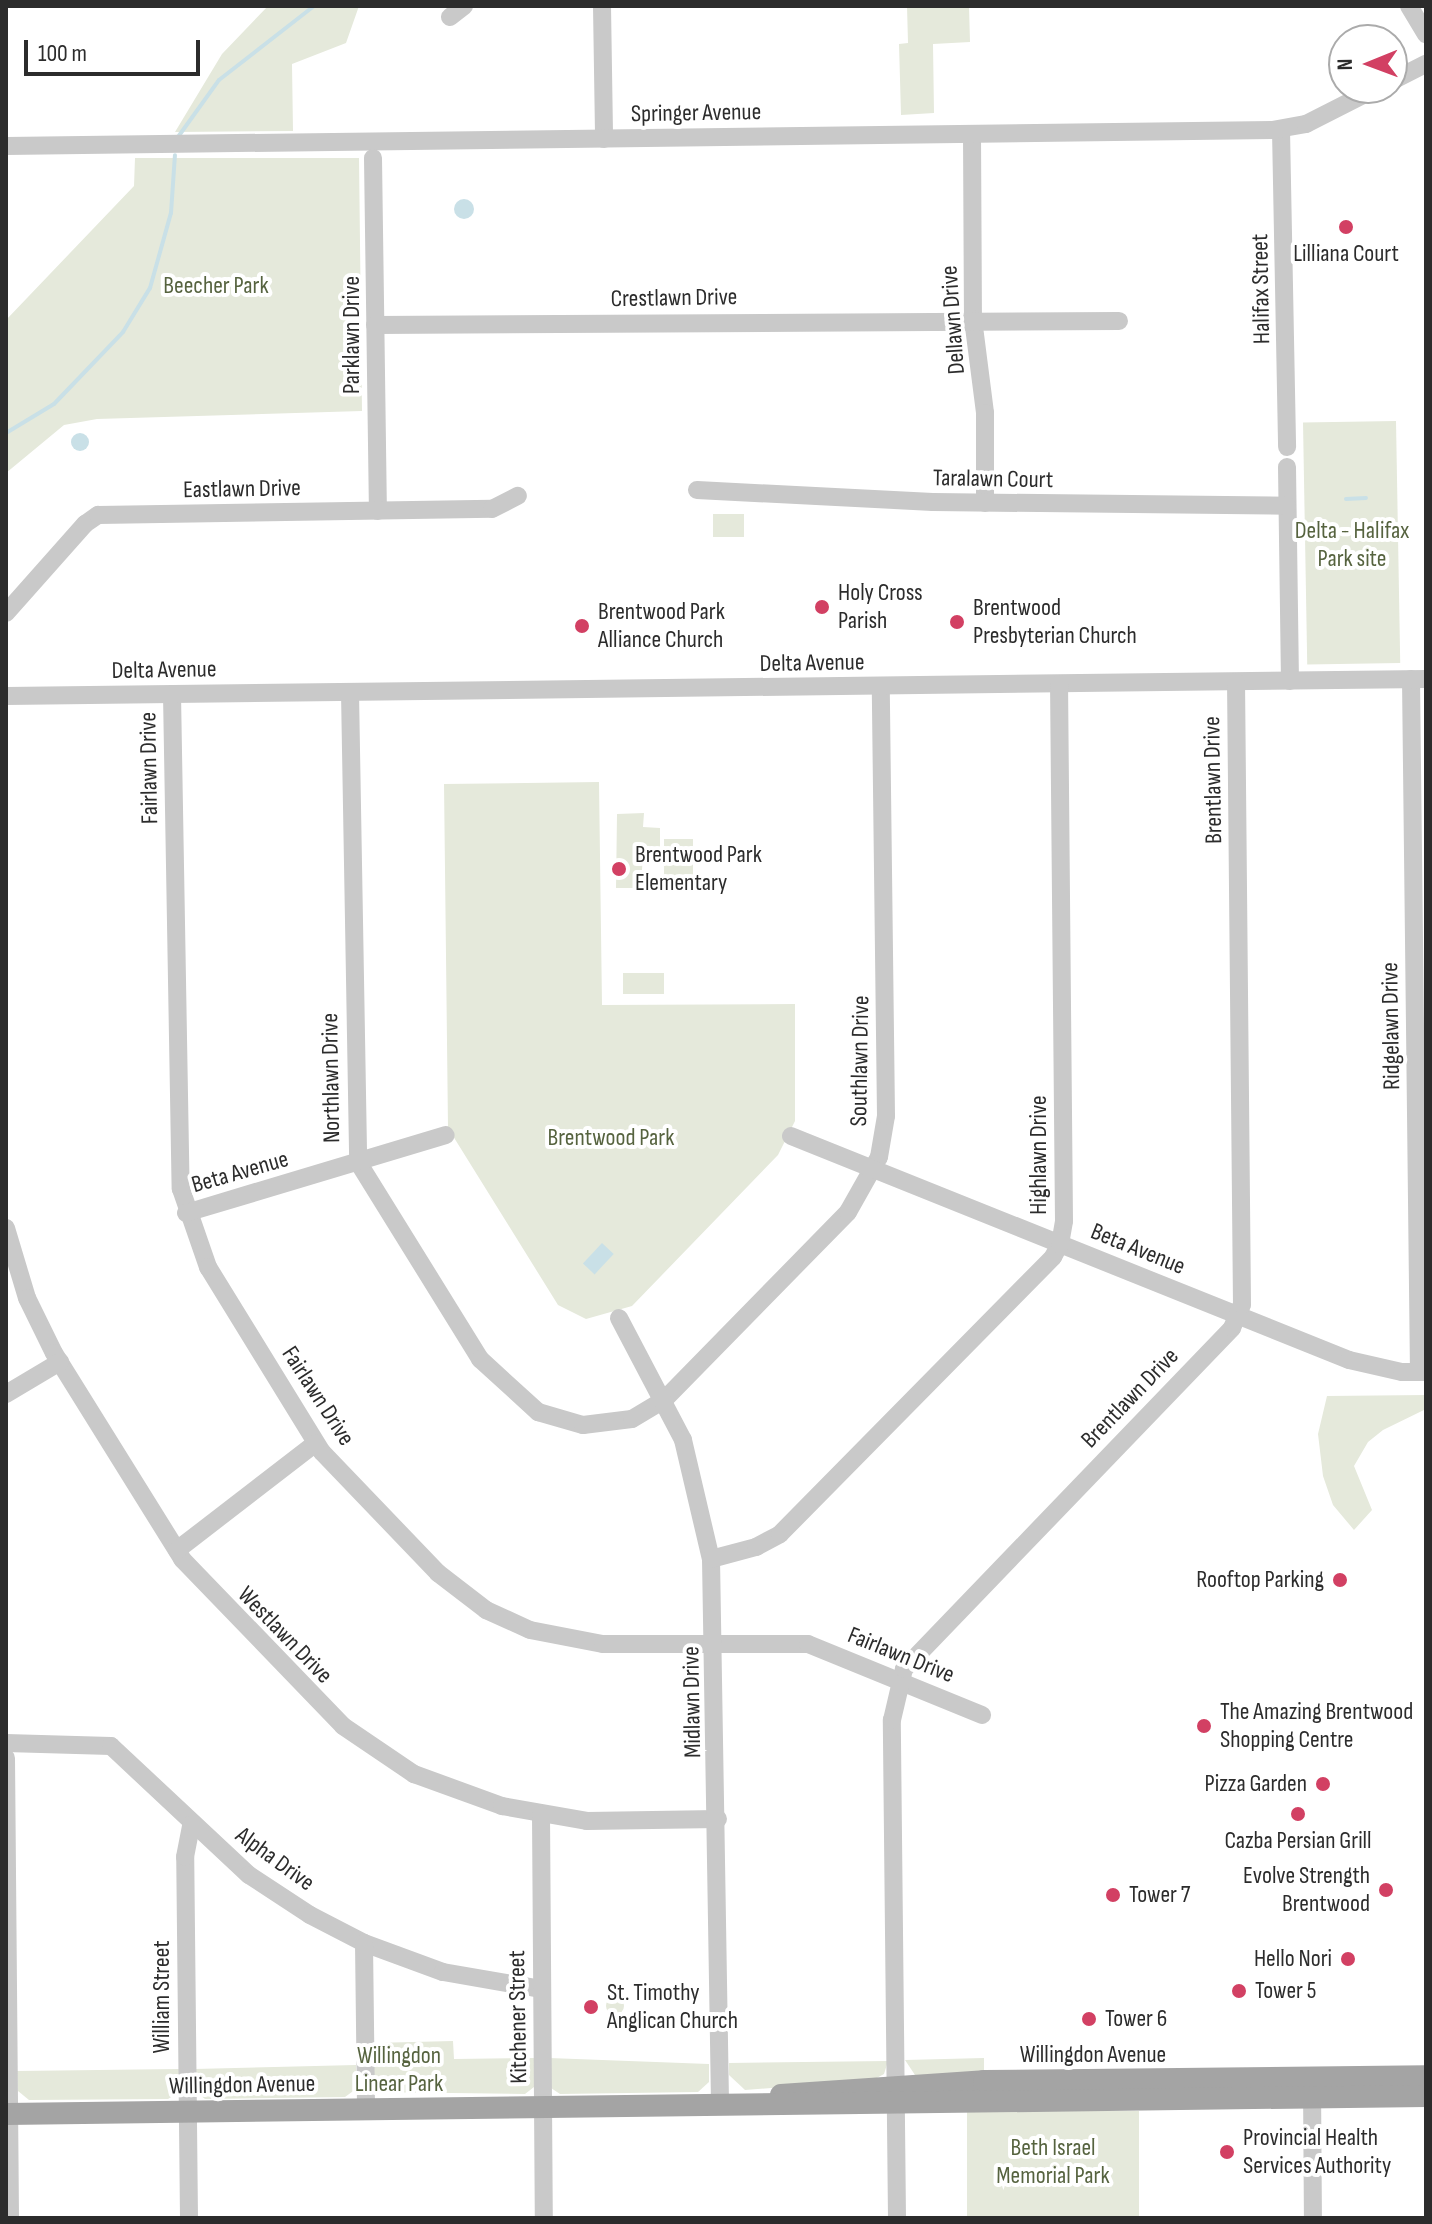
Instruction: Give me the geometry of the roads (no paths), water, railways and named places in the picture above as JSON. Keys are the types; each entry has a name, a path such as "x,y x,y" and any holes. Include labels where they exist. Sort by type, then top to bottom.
{"main road":[{"name":"Willingdon Avenue","path":"7,2113 762,2103 779,2095 1312,2087 1426,2076"},
{"name":"Willingdon Avenue","path":"1312,2087 1426,2096"}],"street":[{"path":"602,6 604,139"},
{"path":"1409,6 1426,34"},
{"path":"1408,73 1426,64"},
{"name":"Springer Avenue","path":"6,146 1281,130 1306,124 1345,104"},
{"name":"Halifax Street","path":"1281,130 1287,447"},
{"name":"Dellawn Drive","path":"972,134 973,319 985,413 985,503"},
{"name":"Parklawn Drive","path":"373,158 378,511"},
{"name":"Crestlawn Drive","path":"375,325 973,319 1119,321"},
{"path":"1287,467 1290,681"},
{"name":"Taralawn Court","path":"697,490 722,495 985,503 1287,506"},
{"name":"Eastlawn Drive","path":"8,605 98,515 492,509 518,496"},
{"name":"Delta Avenue","path":"6,696 1418,679"},
{"name":"Ridgelawn Drive","path":"1418,679 1423,1372"},
{"name":"Brentlawn Drive","path":"897,2218 892,1720 900,1680 918,1649 1232,1328 1242,1297 1236,682"},
{"name":"Highlawn Drive","path":"711,1559 756,1547 780,1534 1060,1244 1064,1190 1059,684"},
{"name":"Southlawn Drive","path":"664,1400 848,1212 875,1169 886,1116 881,686"},
{"name":"Northlawn Drive","path":"350,692 358,1162 465,1341 513,1393 538,1412 583,1425 632,1419 664,1400"},
{"name":"Fairlawn Drive","path":"172,694 177,1159 186,1213 208,1267 316,1443 438,1573 496,1615 579,1641 808,1644 982,1715"},
{"name":"Beta Avenue","path":"186,1213 446,1135"},
{"name":"Beta Avenue","path":"791,1136 1349,1360 1423,1372"},
{"name":"Westlawn Drive","path":"6,1228 27,1298 60,1362 195,1577 315,1701 368,1746 445,1788 541,1815 587,1821 718,1819"},
{"name":"Midlawn Drive","path":"619,1318 683,1440 711,1559 718,1819 720,2104"},
{"path":"6,1394 60,1362"},
{"path":"177,1550 316,1443"},
{"name":"Alpha Drive","path":"6,1743 111,1746 191,1825 249,1875 364,1943 443,1972 541,1989"},
{"path":"6,1758 10,2218"},
{"name":"Kitchener Street","path":"541,1815 544,2218"},
{"name":"William Street","path":"189,2218 185,1857 191,1825"},
{"path":"364,1943 366,2109"},
{"path":"1312,2087 1313,2218"}],"water":[{"path":"464,199 471,202 474,209 471,216 464,219 457,216 454,209 457,202"},
{"path":"80,433 89,442 80,451 71,442"},
{"path":"602,1243 614,1254 595,1274 583,1263"}],"waterway":[{"path":"178,137 219,80 314,6"},
{"path":"6,433 54,404 123,332 150,288 171,213 175,155"},
{"path":"1346,499 1366,498"}],"place":[{"name":"Lilliana Court","path":"1346,227"},
{"name":"Holy Cross Parish","path":"822,607"},
{"name":"Brentwood Presbyterian Church","path":"957,622"},
{"name":"Brentwood Park Alliance Church","path":"582,626"},
{"name":"Brentwood Park Elementary","path":"619,869"},
{"name":"Rooftop Parking","path":"1340,1580"},
{"name":"The Amazing Brentwood Shopping Centre","path":"1204,1726"},
{"name":"Pizza Garden","path":"1323,1784"},
{"name":"Cazba Persian Grill","path":"1298,1814"},
{"name":"Evolve Strength Brentwood","path":"1386,1890"},
{"name":"Tower 7","path":"1113,1895"},
{"name":"Hello Nori","path":"1348,1959"},
{"name":"Tower 5","path":"1239,1991"},
{"name":"St. Timothy Anglican Church","path":"591,2007"},
{"name":"Tower 6","path":"1089,2019"},
{"name":"Provincial Health Services Authority","path":"1227,2152"}],"park label":[{"name":"Beecher Park","path":"216,286"},
{"name":"Delta - Halifax Park site","path":"1352,545"},
{"name":"Brentwood Park","path":"611,1138"},
{"name":"Willingdon Linear Park","path":"399,2070"},
{"name":"Beth Israel Memorial Park","path":"1053,2162"}]}
